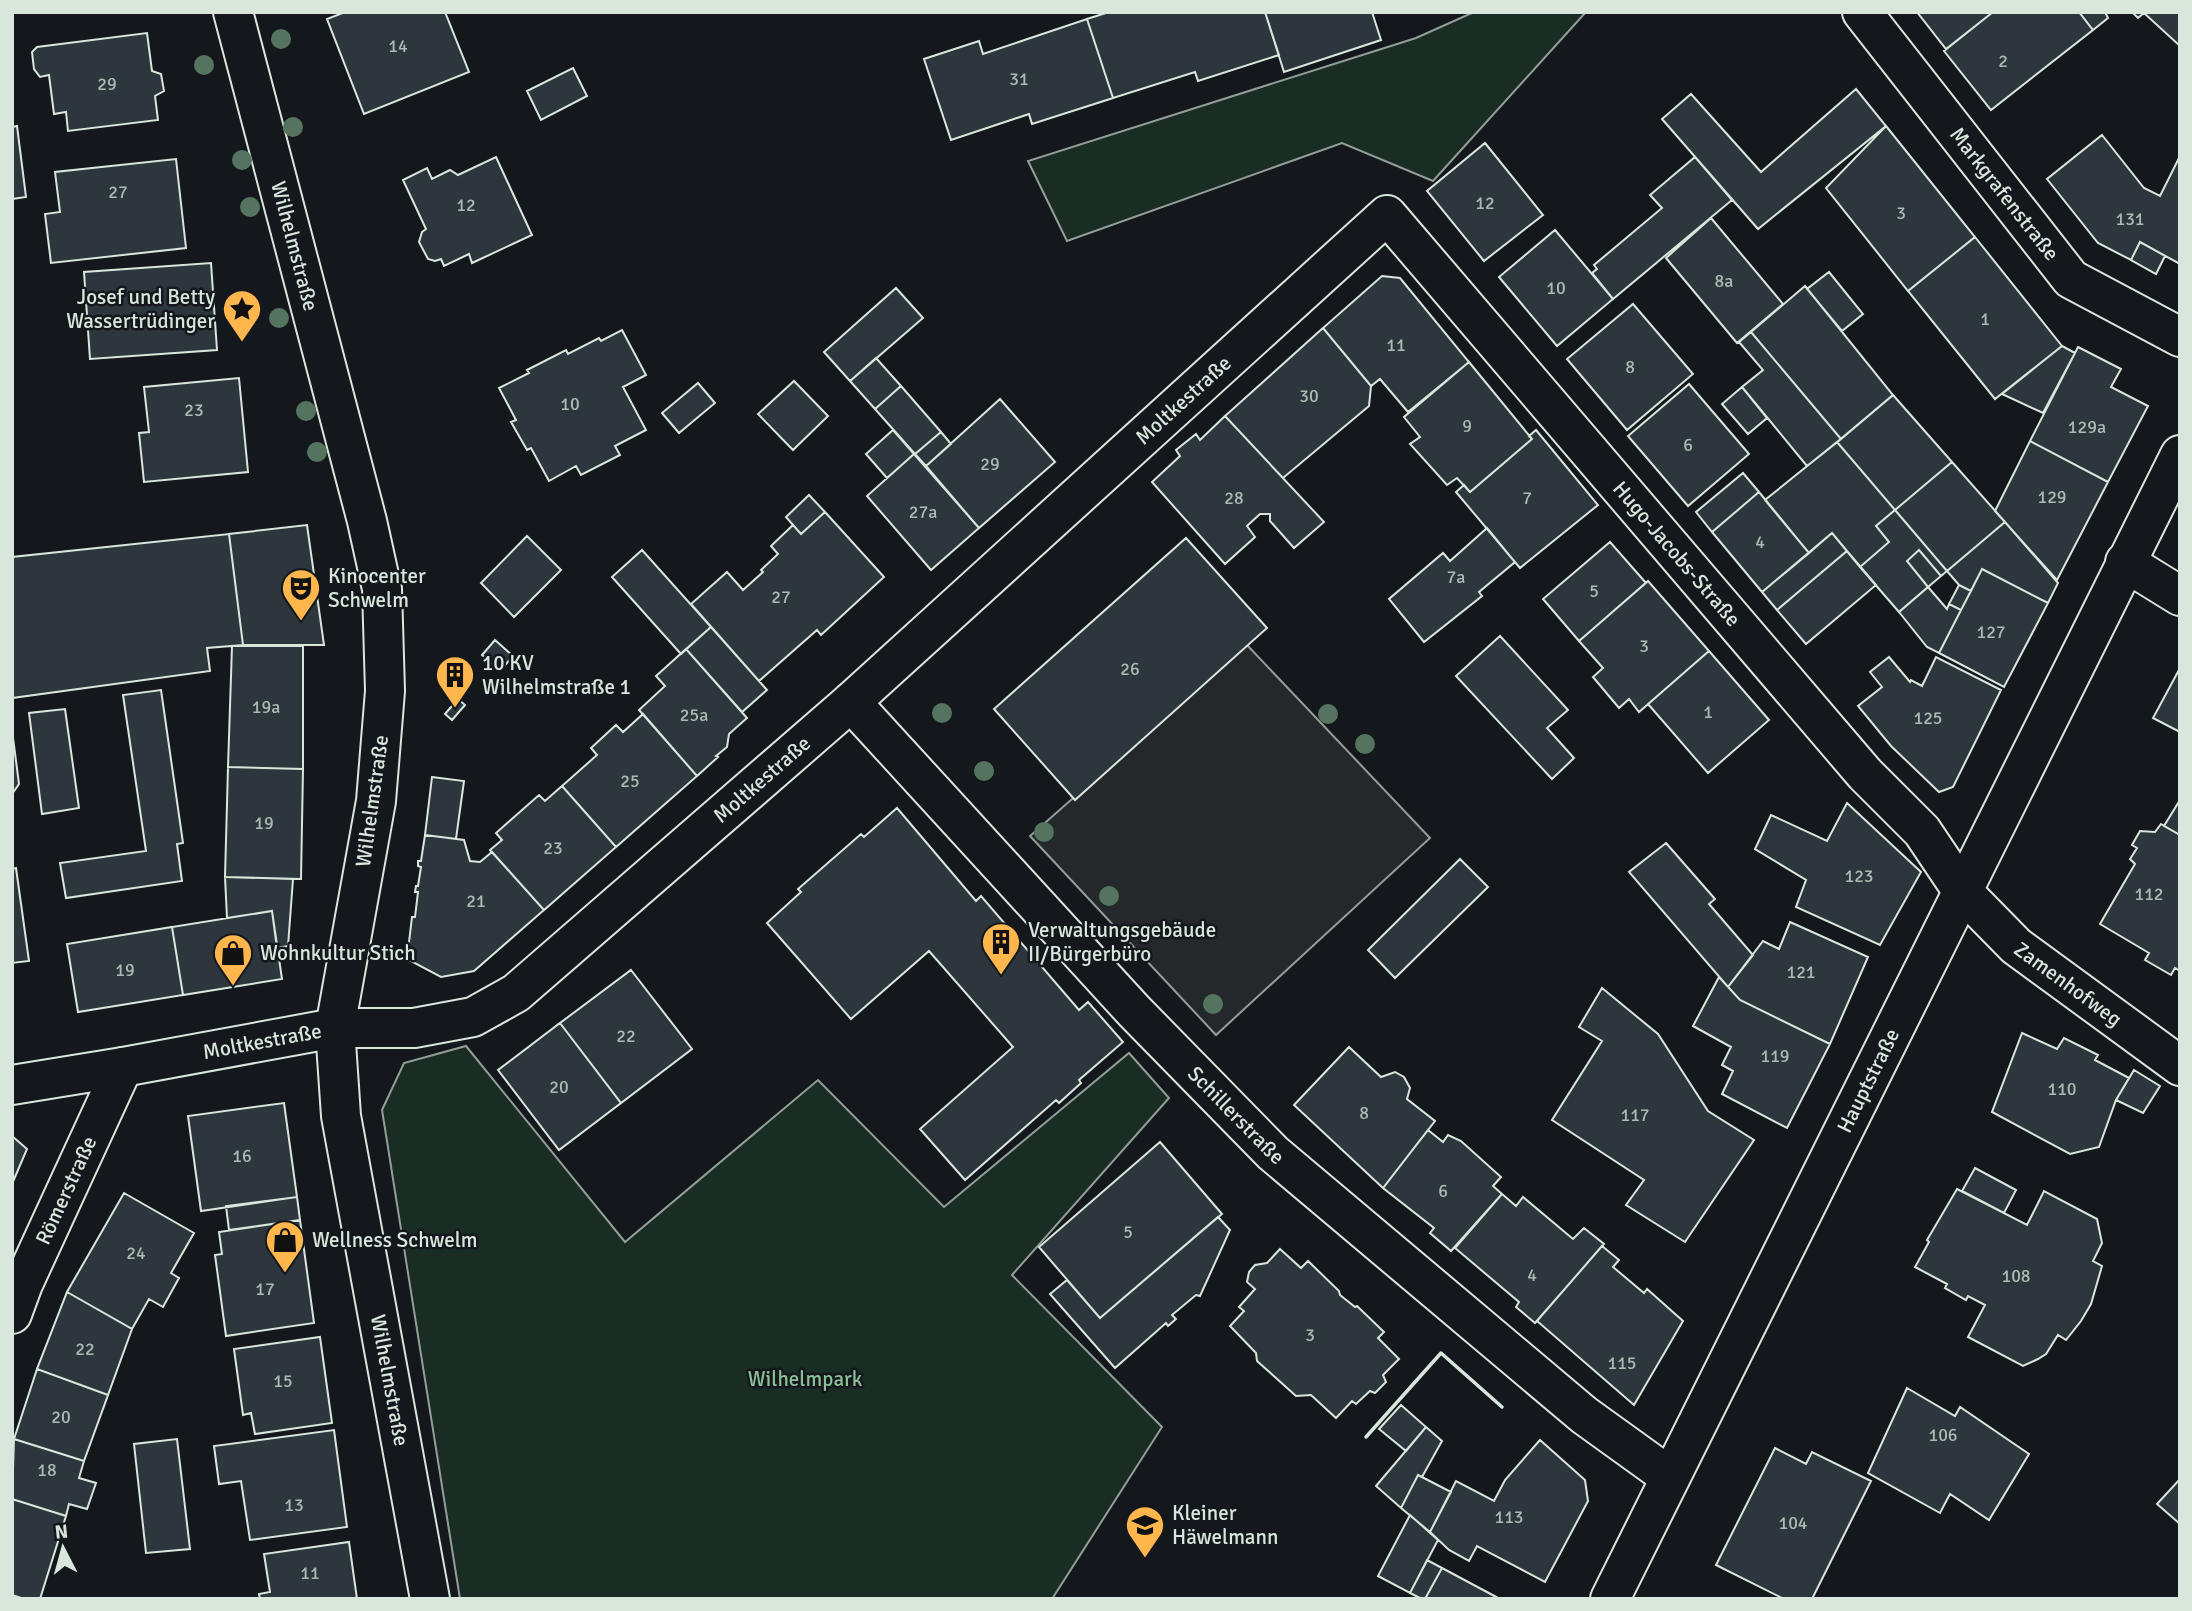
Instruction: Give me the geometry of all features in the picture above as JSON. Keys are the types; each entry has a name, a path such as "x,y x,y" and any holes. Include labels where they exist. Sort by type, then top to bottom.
{"street":[{"name":"Wilhelmstraße","path":"233,12 367,521 382,589 385,691 376,801 335,1028 341,1116 430,1599"},
{"name":"Markgrafenstraße","path":"1862,12 2071,279 2180,337"},
{"name":"Moltkestraße","path":"12,1084 123,1067 335,1028 414,1028 473,1017 516,993 850,702 1387,215"},
{"name":"Hugo-Jacobs-Straße","path":"1387,215 1865,774 1922,831 1964,892"},
{"name":"Hauptstraße","path":"1610,1599 2180,455"},
{"path":"2125,562 2180,596"},
{"name":"Schillerstraße","path":"850,702 1134,1011 1273,1153 1584,1415 1670,1477"},
{"name":"Zamenhofweg","path":"1964,892 2016,946 2180,1066"},
{"name":"Römerstraße","path":"12,1314 23,1284 123,1067"}],"green space":[{"path":"1474,12 1586,12 1433,181 1342,143 1067,241 1028,161 1416,38"},
{"name":"Wilhelmpark","path":"466,1046 625,1242 818,1080 944,1207 1129,1053 1169,1098 1012,1275 1162,1427 1052,1599 460,1599 382,1110 404,1063"}],"shaded area":[{"path":"1247,645 1430,838 1216,1035 1030,836"}],"building":[{"path":"345,12 445,12 469,72 364,114 327,19"},
{"path":"1109,12 1265,12 1279,55 1198,81 1195,72 1113,98 1087,19"},
{"path":"1265,12 1372,12 1381,40 1284,72"},
{"path":"1917,12 1993,12 1946,49"},
{"path":"1993,12 2079,12 2093,30 1991,110 1944,51"},
{"path":"2079,12 2105,12 2108,18 2093,30"},
{"path":"2132,12 2180,12 2180,46 2144,13 2138,18"},
{"path":"1087,19 1113,98 1032,124 1029,114 951,140 924,59 979,41 983,54"},
{"path":"147,33 152,71 161,74 164,91 155,96 158,120 68,131 66,112 54,114 49,75 40,77 34,69 32,52 37,47"},
{"path":"573,68 587,96 541,120 527,91"},
{"path":"1856,89 1886,126 1758,229 1662,119 1691,94 1761,172"},
{"path":"17,126 26,197 12,199 12,127"},
{"path":"1886,126 1975,237 1908,291 1826,188"},
{"path":"2102,135 2144,188 2160,196 2180,156 2180,264 2140,242 2131,260 2098,243 2047,179"},
{"path":"1485,143 1543,215 1484,261 1427,191"},
{"path":"496,157 532,235 472,263 469,254 444,266 441,259 428,259 419,242 426,229 403,180 427,168 432,179 450,170 458,175"},
{"path":"1695,157 1732,200 1613,299 1592,273 1597,269 1594,265 1662,208 1650,195"},
{"path":"176,159 186,248 51,263 45,214 60,212 55,172"},
{"path":"1711,218 1783,304 1737,343 1666,258"},
{"path":"1555,230 1613,299 1557,346 1499,277"},
{"path":"1975,237 2062,346 1995,399 1908,291"},
{"path":"2140,242 2165,256 2156,274 2131,260"},
{"path":"211,263 217,350 90,359 84,272"},
{"path":"1829,272 1863,314 1842,331 1807,289"},
{"path":"1382,276 1400,278 1469,362 1408,412 1380,379 1371,386 1323,328"},
{"path":"1805,286 1893,395 1841,439 1751,332"},
{"path":"896,288 923,318 850,381 824,352"},
{"path":"1633,304 1693,374 1627,430 1567,359"},
{"path":"1323,328 1371,386 1369,406 1283,478 1225,416"},
{"path":"622,330 646,375 623,387 646,430 615,446 620,455 581,475 576,466 549,481 531,448 527,450 511,422 516,420 499,388 566,350 568,354"},
{"path":"1751,332 1841,439 1807,466 1742,387 1763,370 1739,342"},
{"path":"2062,346 2075,353 2043,413 2002,394"},
{"path":"2078,347 2121,369 2111,387 2148,406 2108,482 2030,441"},
{"path":"876,358 901,386 875,409 850,381"},
{"path":"1469,362 1532,439 1470,492 1457,478 1447,485 1410,444 1420,437 1404,417"},
{"path":"239,378 248,472 144,482 139,433 149,432 144,387"},
{"path":"794,381 828,416 793,450 758,414"},
{"path":"698,383 715,403 679,433 662,413"},
{"path":"1689,384 1749,454 1688,506 1628,436"},
{"path":"901,386 941,432 915,454 875,409"},
{"path":"1742,387 1767,418 1748,434 1722,404"},
{"path":"1893,395 1952,462 1895,510 1837,442"},
{"path":"1000,399 1055,462 979,528 926,466"},
{"path":"1225,416 1324,522 1294,548 1270,521 1270,514 1260,514 1247,526 1255,537 1225,564 1152,482 1180,456 1176,450 1196,434 1200,440"},
{"path":"893,430 914,454 887,478 866,454"},
{"path":"1536,430 1598,505 1520,568 1456,492 1464,485 1470,492 1532,439 1529,436"},
{"path":"941,432 951,444 926,466 915,454"},
{"path":"2030,441 2108,482 2057,580 1995,511"},
{"path":"1837,442 1895,510 1876,526 1889,542 1860,567 1832,533 1809,553 1765,500"},
{"path":"914,454 979,528 931,570 867,496"},
{"path":"1952,462 2005,522 1947,571 1895,510"},
{"path":"1743,473 1759,492 1712,532 1696,512"},
{"path":"1759,492 1809,553 1762,592 1712,532"},
{"path":"809,495 825,512 801,534 786,517"},
{"path":"1895,510 1947,571 1941,576 1919,550 1907,561 1928,587 1899,612 1860,567 1889,542 1876,526"},
{"path":"825,512 884,577 821,635 817,630 759,681 691,604 727,572 743,590 778,554 771,546 793,525 801,534"},
{"path":"2005,522 2058,583 2048,603 1982,569 1971,591 1959,585 1947,571"},
{"path":"307,525 324,645 243,645 229,534"},
{"path":"1487,528 1515,562 1479,592 1482,596 1424,642 1389,599 1443,553 1450,561"},
{"path":"1832,533 1847,551 1777,610 1762,592"},
{"path":"229,534 243,645 207,648 210,671 12,698 12,557"},
{"path":"527,536 561,570 514,617 481,583"},
{"path":"1186,538 1267,628 1075,800 994,709"},
{"path":"1610,542 1646,583 1579,641 1543,599"},
{"path":"642,550 711,627 681,654 612,577"},
{"path":"1919,550 1941,576 1928,587 1907,561"},
{"path":"1847,551 1876,585 1806,644 1777,610"},
{"path":"1982,569 2048,603 2004,687 1939,653"},
{"path":"1648,581 1709,651 1639,712 1629,699 1619,708 1593,677 1603,668 1579,641"},
{"path":"1959,585 1971,591 1961,610 1949,604"},
{"path":"1928,587 1947,609 1949,604 1961,610 1939,653 1927,647 1899,612"},
{"path":"711,627 767,690 742,712 686,649"},
{"path":"1500,636 1568,710 1547,728 1574,758 1552,779 1456,676"},
{"path":"495,640 513,656 500,671 482,655"},
{"path":"232,646 303,646 303,769 228,767"},
{"path":"686,649 747,718 729,734 727,747 697,776 639,710 665,686 656,676"},
{"path":"1709,651 1769,720 1708,773 1648,704"},
{"path":"1889,657 1910,682 1911,680 1922,686 1936,657 2001,690 1953,787 1939,792 1891,746 1858,706 1882,687 1870,672"},
{"path":"2180,668 2180,732 2153,718"},
{"path":"161,690 183,843 177,844 182,881 66,898 60,863 146,851 123,695"},
{"name":"10 KV Wilhelmstraße 1","path":"458,699 465,705 452,720 445,714"},
{"path":"65,709 79,808 42,814 29,713"},
{"path":"643,714 697,776 616,847 562,786 597,755 591,748 616,725 623,732"},
{"path":"12,730 19,784 12,794"},
{"path":"228,767 303,769 301,879 225,877"},
{"path":"432,777 464,781 456,839 425,835"},
{"path":"562,786 616,847 544,910 490,850 502,840 496,833 539,795 545,801"},
{"path":"2180,800 2180,835 2164,826"},
{"path":"1847,803 1921,872 1880,945 1796,907 1806,880 1755,849 1771,815 1827,841"},
{"name":"Verwaltungsgebäude II/Bürgerbüro","path":"897,808 976,901 981,896 1079,1010 1088,1002 1123,1042 1079,1080 1081,1083 1059,1103 1056,1100 965,1180 920,1129 1013,1047 929,951 851,1019 767,923 801,892 798,889 861,834 864,837"},
{"path":"2161,824 2180,835 2180,971 2175,968 2171,975 2145,960 2149,953 2100,924 2135,864 2130,859 2137,848 2132,845 2140,831 2155,832"},
{"path":"425,835 464,840 470,861 480,862 492,852 544,910 474,971 441,977 407,959 418,892 415,892 421,867 418,866 418,861 421,861"},
{"path":"1666,843 1715,899 1709,904 1753,955 1728,987 1629,872"},
{"path":"1460,859 1488,887 1395,978 1368,950"},
{"path":"16,868 29,961 12,963 12,869"},
{"path":"225,877 293,879 288,946 277,948 272,911 227,918"},
{"path":"272,911 282,979 183,995 172,927"},
{"path":"1790,922 1868,957 1830,1044 1740,1000 1728,987 1763,941 1779,949"},
{"path":"172,927 183,995 78,1012 67,944"},
{"path":"631,970 692,1049 621,1103 560,1023"},
{"path":"1719,977 1740,1000 1830,1044 1787,1128 1722,1094 1733,1071 1722,1065 1731,1047 1693,1026"},
{"path":"1602,988 1658,1034 1708,1111 1754,1140 1685,1242 1626,1205 1644,1180 1552,1120 1602,1041 1579,1027"},
{"path":"560,1023 621,1103 559,1150 498,1070"},
{"path":"2022,1033 2057,1049 2064,1038 2098,1055 2095,1060 2129,1078 2116,1100 2099,1147 2070,1154 1992,1112"},
{"path":"1349,1047 1381,1077 1395,1072 1404,1077 1410,1088 1407,1099 1435,1121 1383,1188 1294,1105"},
{"path":"2134,1070 2160,1086 2143,1113 2116,1100"},
{"path":"284,1103 297,1197 201,1211 188,1116"},
{"path":"1428,1130 1443,1142 1448,1135 1461,1141 1501,1177 1493,1186 1502,1194 1451,1251 1430,1233 1434,1228 1383,1188"},
{"path":"12,1136 27,1149 12,1184"},
{"path":"1160,1142 1222,1214 1100,1318 1039,1247"},
{"path":"1975,1168 2016,1190 2004,1213 1962,1191"},
{"path":"1957,1189 2027,1225 2044,1191 2097,1219 2102,1243 2093,1261 2102,1266 2091,1304 2066,1340 2058,1335 2046,1354 2023,1366 1968,1337 1985,1305 1968,1296 1966,1300 1945,1288 1947,1284 1915,1267 1929,1242 1927,1240"},
{"path":"124,1193 194,1233 171,1273 179,1278 163,1307 149,1299 132,1329 67,1292"},
{"path":"1502,1194 1516,1206 1523,1197 1573,1239 1584,1228 1604,1244 1535,1323 1516,1307 1519,1302 1455,1248"},
{"path":"297,1197 300,1220 229,1230 226,1206"},
{"path":"1218,1217 1230,1230 1200,1296 1196,1295 1172,1315 1176,1319 1168,1326 1166,1323 1115,1368 1050,1294 1067,1280 1100,1318"},
{"path":"300,1220 314,1323 226,1336 215,1255 222,1254 219,1232"},
{"path":"1602,1246 1619,1260 1613,1267 1644,1293 1647,1289 1683,1321 1634,1405 1537,1321"},
{"path":"1280,1249 1301,1268 1308,1261 1340,1295 1357,1306 1384,1332 1378,1338 1399,1359 1383,1375 1386,1382 1375,1393 1370,1391 1356,1404 1352,1401 1336,1418 1311,1395 1296,1396 1257,1361 1256,1353 1230,1326 1244,1311 1239,1307 1255,1289 1247,1282 1249,1272 1255,1265 1267,1263"},
{"path":"67,1292 132,1329 108,1395 37,1369"},
{"path":"320,1337 332,1423 255,1434 251,1413 243,1415 234,1349"},
{"path":"37,1369 108,1395 84,1461 14,1439"},
{"path":"1907,1388 1955,1416 1960,1407 2029,1454 1989,1520 1950,1494 1940,1513 1868,1473"},
{"path":"1401,1405 1426,1427 1406,1451 1379,1429"},
{"path":"1426,1427 1442,1441 1422,1477 1418,1475 1401,1508 1376,1486"},
{"path":"334,1430 347,1527 250,1540 241,1481 219,1484 214,1446"},
{"path":"14,1439 84,1461 79,1478 96,1483 87,1509 69,1504 66,1516 12,1499"},
{"path":"177,1439 190,1549 146,1553 134,1444"},
{"path":"1540,1440 1585,1480 1588,1501 1545,1582 1477,1546 1469,1561 1449,1550 1430,1532 1456,1481 1494,1501 1505,1480"},
{"path":"1775,1448 1806,1464 1812,1452 1871,1481 1812,1599 1784,1599 1716,1565"},
{"path":"1418,1475 1451,1492 1430,1532 1401,1508"},
{"path":"2180,1479 2180,1524 2157,1504"},
{"path":"12,1499 66,1516 40,1599 24,1599 12,1595"},
{"path":"1410,1515 1438,1540 1410,1593 1378,1576"},
{"path":"349,1542 357,1599 260,1599 259,1594 270,1592 264,1554"},
{"path":"1427,1560 1442,1568 1425,1599 1422,1599 1410,1593"},
{"path":"1442,1568 1500,1599 1425,1599"}],"wall":[{"path":"1366,1437 1441,1353 1502,1407"}],"place":[{"name":"Josef und Betty Wassertrüdinger","path":"242,343"},
{"name":"Kinocenter Schwelm","path":"301,622"},
{"name":"10 KV Wilhelmstraße 1","path":"455,709"},
{"name":"Verwaltungsgebäude II/Bürgerbüro","path":"1001,976"},
{"name":"Wohnkultur Stich","path":"233,987"},
{"name":"Wellness Schwelm","path":"285,1274"},
{"name":"Kleiner Häwelmann","path":"1145,1559"}]}
